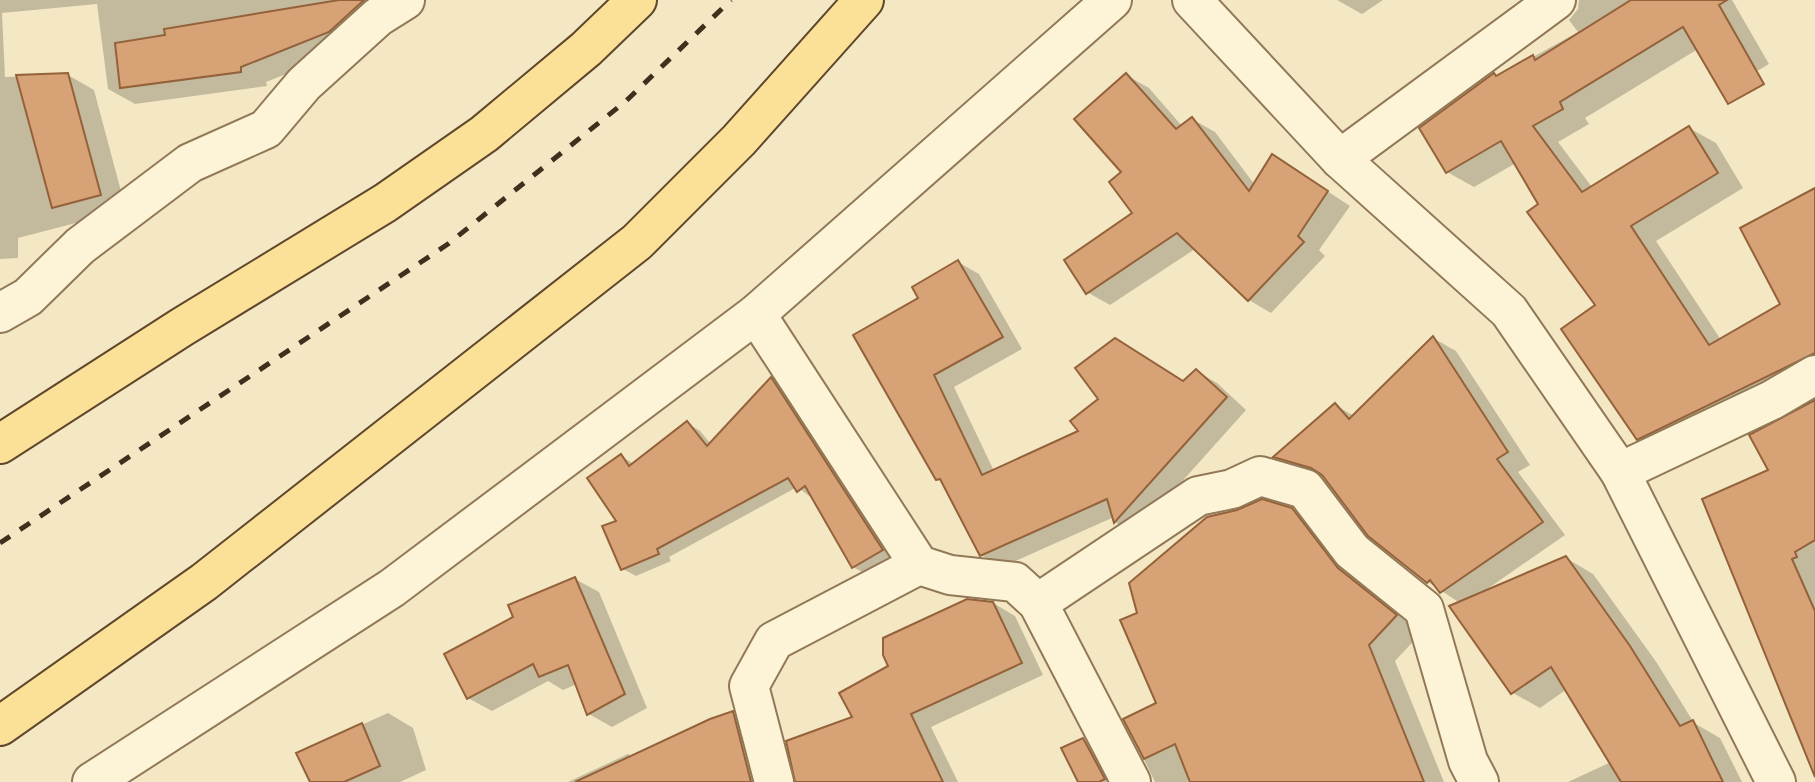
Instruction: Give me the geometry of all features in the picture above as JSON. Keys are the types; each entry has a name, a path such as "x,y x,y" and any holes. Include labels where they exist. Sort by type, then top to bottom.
{"main road":[{"path":"0,444 182,327 385,203 484,134 586,49 637,0"},
{"path":"0,726 204,582 637,242 739,141 864,0"}],"street":[{"path":"0,313 28,297 80,246 190,163 266,129 304,84 378,17 405,0"},
{"path":"92,782 392,588 756,314 1112,0"},
{"path":"1192,0 1340,159 1509,311 1620,472 1776,782"},
{"path":"1340,159 1556,0"},
{"path":"756,314 919,565 950,575 1015,582 1038,603 1131,782"},
{"path":"1620,472 1772,400 1815,375"},
{"path":"1038,603 1199,496 1232,489 1260,477 1305,489 1352,551 1424,610 1468,761 1479,782"},
{"path":"774,782 749,686 774,640 919,565"}],"building":[{"path":"339,0 364,0 329,32 241,67 241,72 120,88 115,43 165,35 164,29"},
{"path":"1631,0 1727,0 1719,5 1764,84 1728,104 1683,27 1560,102 1563,109 1533,126 1582,192 1689,126 1718,173 1631,226 1709,345 1780,304 1740,228 1815,188 1815,353 1637,440 1561,329 1595,305 1527,212 1538,204 1501,141 1446,173 1419,128 1494,73 1496,76 1533,55 1535,60"},
{"path":"68,73 101,195 52,208 16,75"},
{"path":"1126,73 1176,129 1192,117 1249,191 1272,154 1328,191 1298,236 1304,242 1248,301 1177,233 1086,294 1064,260 1132,213 1109,182 1121,172 1074,119"},
{"path":"958,260 1003,337 934,375 982,475 1078,431 1070,421 1098,399 1075,368 1115,338 1183,381 1196,369 1227,397 1114,523 1107,499 980,556 940,479 936,480 853,335 918,298 912,287"},
{"path":"1433,336 1508,452 1497,459 1543,522 1440,593 1430,580 1427,583 1368,536 1322,475 1311,468 1273,457 1335,403 1349,419"},
{"path":"771,377 883,550 852,568 805,486 797,492 788,478 657,549 659,554 621,570 602,526 616,521 587,478 621,454 629,466 687,421 707,446"},
{"path":"1815,400 1815,540 1795,552 1797,557 1792,559 1815,611 1815,777 1702,499 1768,470 1749,435"},
{"path":"1262,499 1292,508 1338,568 1397,615 1369,645 1424,782 1190,782 1175,744 1144,759 1123,719 1156,703 1120,620 1137,613 1129,583 1207,517 1237,510"},
{"path":"1566,556 1630,646 1680,726 1693,720 1723,782 1621,782 1551,667 1511,694 1449,606"},
{"path":"575,577 625,694 587,715 568,665 539,677 533,664 467,699 444,654 513,617 508,605"},
{"path":"967,599 993,602 1022,663 911,714 943,782 795,782 786,741 852,717 839,693 888,666 883,655 883,638"},
{"path":"733,711 751,782 575,782 710,719"},
{"path":"362,723 380,766 344,782 310,782 296,753"},
{"path":"1083,738 1105,779 1099,782 1078,782 1061,748"}],"railway":[{"path":"0,543 448,244 626,101 731,0"}]}
